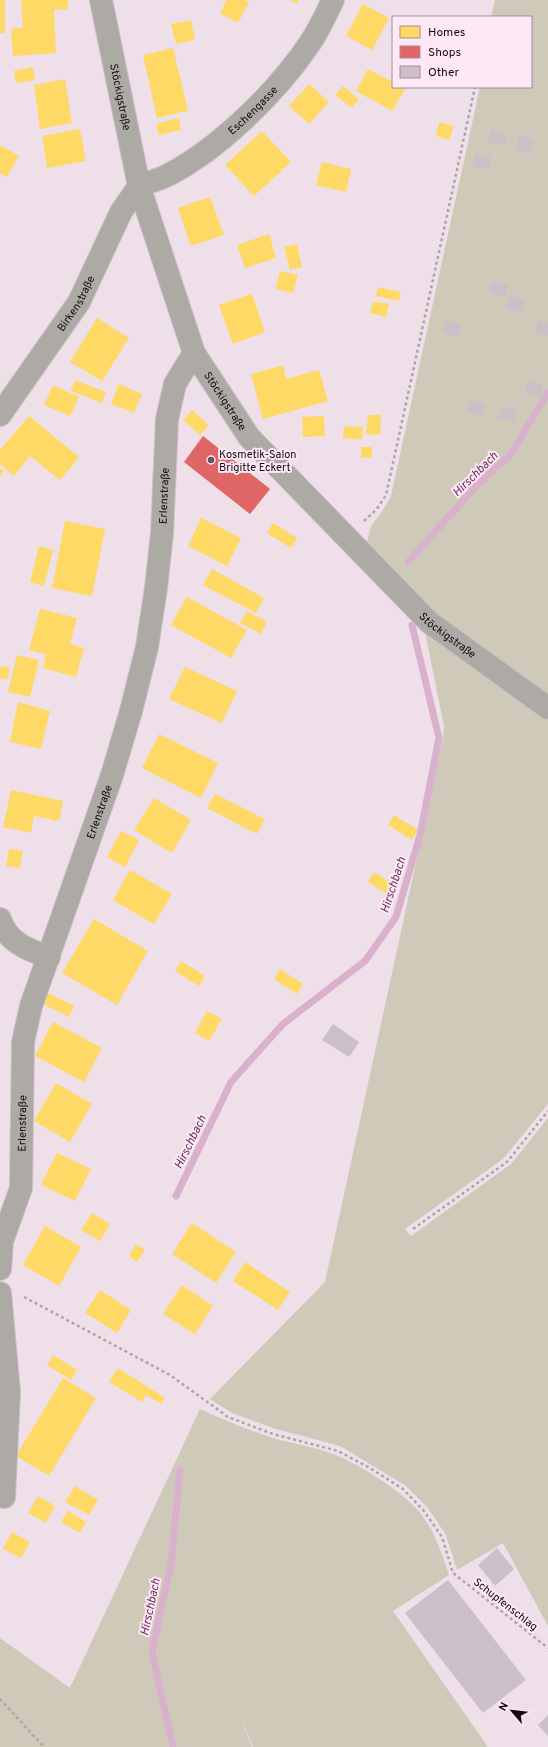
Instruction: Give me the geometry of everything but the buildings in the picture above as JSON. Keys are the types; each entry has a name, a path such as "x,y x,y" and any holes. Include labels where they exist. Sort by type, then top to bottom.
{"street":[{"name":"Stöckigstraße","path":"101,0 139,186 194,353 249,437 429,622 548,708"},
{"name":"Eschengasse","path":"139,186 167,175 209,150 251,112 281,82 311,42 333,0"},
{"name":"Birkenstraße","path":"0,415 79,302 121,212 139,186"},
{"name":"Erlenstraße","path":"0,1270 2,1241 21,1188 23,1042 31,1006 112,775 147,647 156,588 162,533 167,419 175,384 194,353"},
{"path":"0,919 9,936 18,944 49,957"},
{"path":"4,1497 9,1392 10,1294"}],"path":[{"path":"345,536 376,510 386,495 475,88"},
{"path":"413,1228 507,1162 548,1111"},
{"name":"Schupfenschlag","path":"10,1294 170,1375 228,1417 273,1434 338,1450 403,1489 424,1511 442,1537 454,1573 548,1648"},
{"path":"0,1699 44,1747"}],"shaded area":[{"path":"495,0 548,0 548,699 437,619 366,546 371,526 391,496 480,88 532,88 532,16 491,16"},
{"path":"424,627 548,716 548,1104 503,1159 405,1229 411,1236 511,1164 548,1118 548,1626 503,1543 457,1570 446,1535 428,1508 406,1486 340,1446 276,1429 232,1413 210,1399 325,1282 443,738 444,726"},
{"path":"200,1409 236,1425 264,1435 322,1450 338,1456 371,1473 394,1489 405,1497 421,1514 441,1551 449,1575 393,1611 488,1747 253,1747 237,1710 252,1747 0,1747 0,1638 70,1688"}],"waterway":[{"name":"Hirschbach","path":"408,562 477,485 510,455 548,393"},
{"name":"Hirschbach","path":"176,1196 231,1082 283,1024 365,961 396,917 420,835 439,738 412,625"},
{"name":"Hirschbach","path":"173,1747 152,1652 171,1564 180,1470"}],"place":[{"name":"Kosmetik-Salon Brigitte Eckert","path":"211,460"}]}
